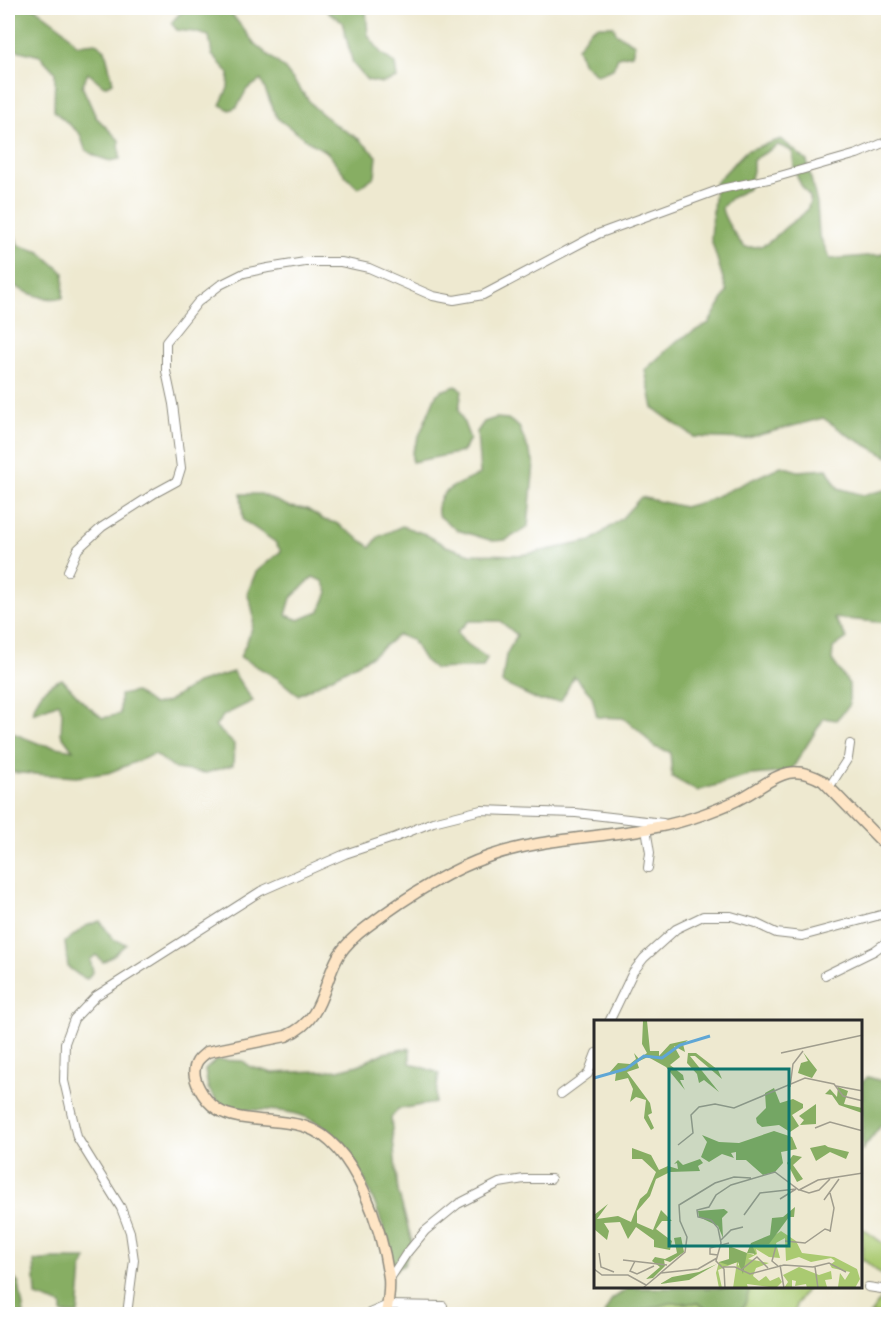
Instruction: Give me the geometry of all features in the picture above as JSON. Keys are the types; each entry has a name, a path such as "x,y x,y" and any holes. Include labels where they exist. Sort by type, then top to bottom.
{"main road":[{"path":"387,1310 389,1280 377,1230 357,1176 341,1154 328,1140 309,1128 288,1122 226,1114 216,1109 200,1090 196,1080 194,1069 197,1061 207,1052 286,1036 298,1031 317,1009 339,956 348,943 366,927 427,886 490,856 525,847 674,824 705,814 745,796 775,777 790,772 811,774 830,786 888,848"}],"street":[{"path":"68,571 78,549 102,527 177,481 181,468 173,404 166,371 166,342 198,302 219,285 244,273 268,268 305,262 341,262 369,268 433,296 454,300 483,296 598,234 721,189 773,178 857,154 888,141"},
{"path":"830,786 848,758 850,744"},
{"path":"127,1314 134,1260 130,1232 121,1208 77,1137 64,1081 65,1043 74,1019 96,996 261,891 345,854 433,822 481,810 576,813 674,824"},
{"path":"646,828 650,853 648,868"},
{"path":"610,1020 633,972 644,958 676,929 703,916 731,916 755,923 776,933 802,936 888,913"},
{"path":"825,975 874,951 888,941"},
{"path":"561,1094 588,1074 594,1058"},
{"path":"389,1280 425,1231 458,1204 499,1183 524,1179 551,1179"},
{"path":"868,1287 888,1290"},
{"path":"367,1314 387,1310 443,1306"}],"green space":[{"path":"8,8 35,8 62,28 77,45 96,43 105,50 113,83 104,86 88,73 82,86 96,117 119,140 120,159 110,161 95,156 85,149 80,134 54,111 55,72 40,56 8,48"},
{"path":"189,8 227,8 255,44 284,68 313,106 334,124 359,139 377,156 375,176 358,188 328,153 277,118 261,80 247,89 237,107 230,110 220,105 228,88 229,73 212,55 209,36 177,30 171,23"},
{"path":"323,8 362,8 366,10 368,35 381,53 395,64 397,78 382,83 367,80 353,64 342,22"},
{"path":"597,26 613,26 617,34 635,44 632,54 618,57 613,69 597,75 584,64 577,48 589,31"},
{"path":"781,139 807,161 817,204 819,234 830,259 879,255 888,251 888,457 851,437 823,418 744,439 694,437 653,408 645,370 678,340 709,323 727,292 711,239 715,183 746,151","holes":["778,145 790,150 793,154 794,169 801,185 810,197 810,203 803,214 769,242 759,246 745,247 724,216 722,207 731,198 748,189 753,171 753,160"]},
{"path":"8,222 11,223 18,245 40,252 64,273 63,298 34,295 8,282"},
{"path":"456,386 462,390 459,410 470,439 462,452 412,462 412,453 436,395"},
{"path":"496,418 508,419 519,427 534,463 528,527 506,540 493,541 457,530 438,515 438,506 444,493 450,488 480,474 477,432 484,422"},
{"path":"781,466 798,471 827,469 838,488 863,495 885,490 888,492 888,623 834,618 847,638 833,648 832,660 849,684 849,706 836,720 824,718 790,772 751,775 697,791 672,777 670,752 654,747 640,731 623,718 597,717 592,696 574,676 561,701 540,701 502,683 506,655 517,635 500,621 469,621 457,632 463,641 487,658 483,667 435,669 424,660 412,640 398,635 372,656 298,695 277,678 240,657 253,619 247,594 256,572 281,551 275,542 243,520 241,494 261,494 290,507 307,509 324,520 336,523 371,547 378,537 402,526 425,534 446,546 471,554 522,555 591,541 622,518 641,497 684,507 706,501","holes":["313,577 323,581 328,592 320,611 299,620 286,615 291,598"]},
{"path":"233,672 253,701 224,715 215,726 234,744 233,765 206,773 175,769 155,754 108,773 76,777 8,772 8,731 40,744 73,750 61,734 62,712 59,703 33,713 39,696 56,681 62,679 85,704 103,718 120,714 120,695 135,692 153,705 167,702 197,683"},
{"path":"100,921 113,939 126,944 103,962 96,955 90,960 93,971 87,979 68,967 65,942 86,926"},
{"path":"410,1048 410,1063 439,1073 435,1103 398,1109 391,1118 398,1191 412,1242 404,1265 390,1273 384,1232 370,1192 351,1157 339,1142 310,1119 292,1113 266,1110 223,1110 208,1088 205,1070 216,1060 243,1061 251,1067 273,1073 338,1070 358,1065 384,1053"},
{"path":"868,1077 888,1083 887,1118 863,1149 863,1081"},
{"path":"863,1229 888,1247 888,1290 885,1278 863,1261"},
{"path":"86,1259 82,1269 78,1314 62,1314 62,1305 36,1296 34,1261"},
{"path":"8,1271 19,1284 24,1314 8,1314"},
{"path":"627,1289 750,1289 744,1307 726,1314 715,1314 698,1303 670,1303 627,1314 604,1314 612,1299"},
{"path":"750,1289 806,1289 796,1305 795,1314 726,1314 744,1307"},
{"path":"888,1290 888,1314 870,1314"},
{"path":"670,1303 698,1303 715,1314 627,1314"}]}
